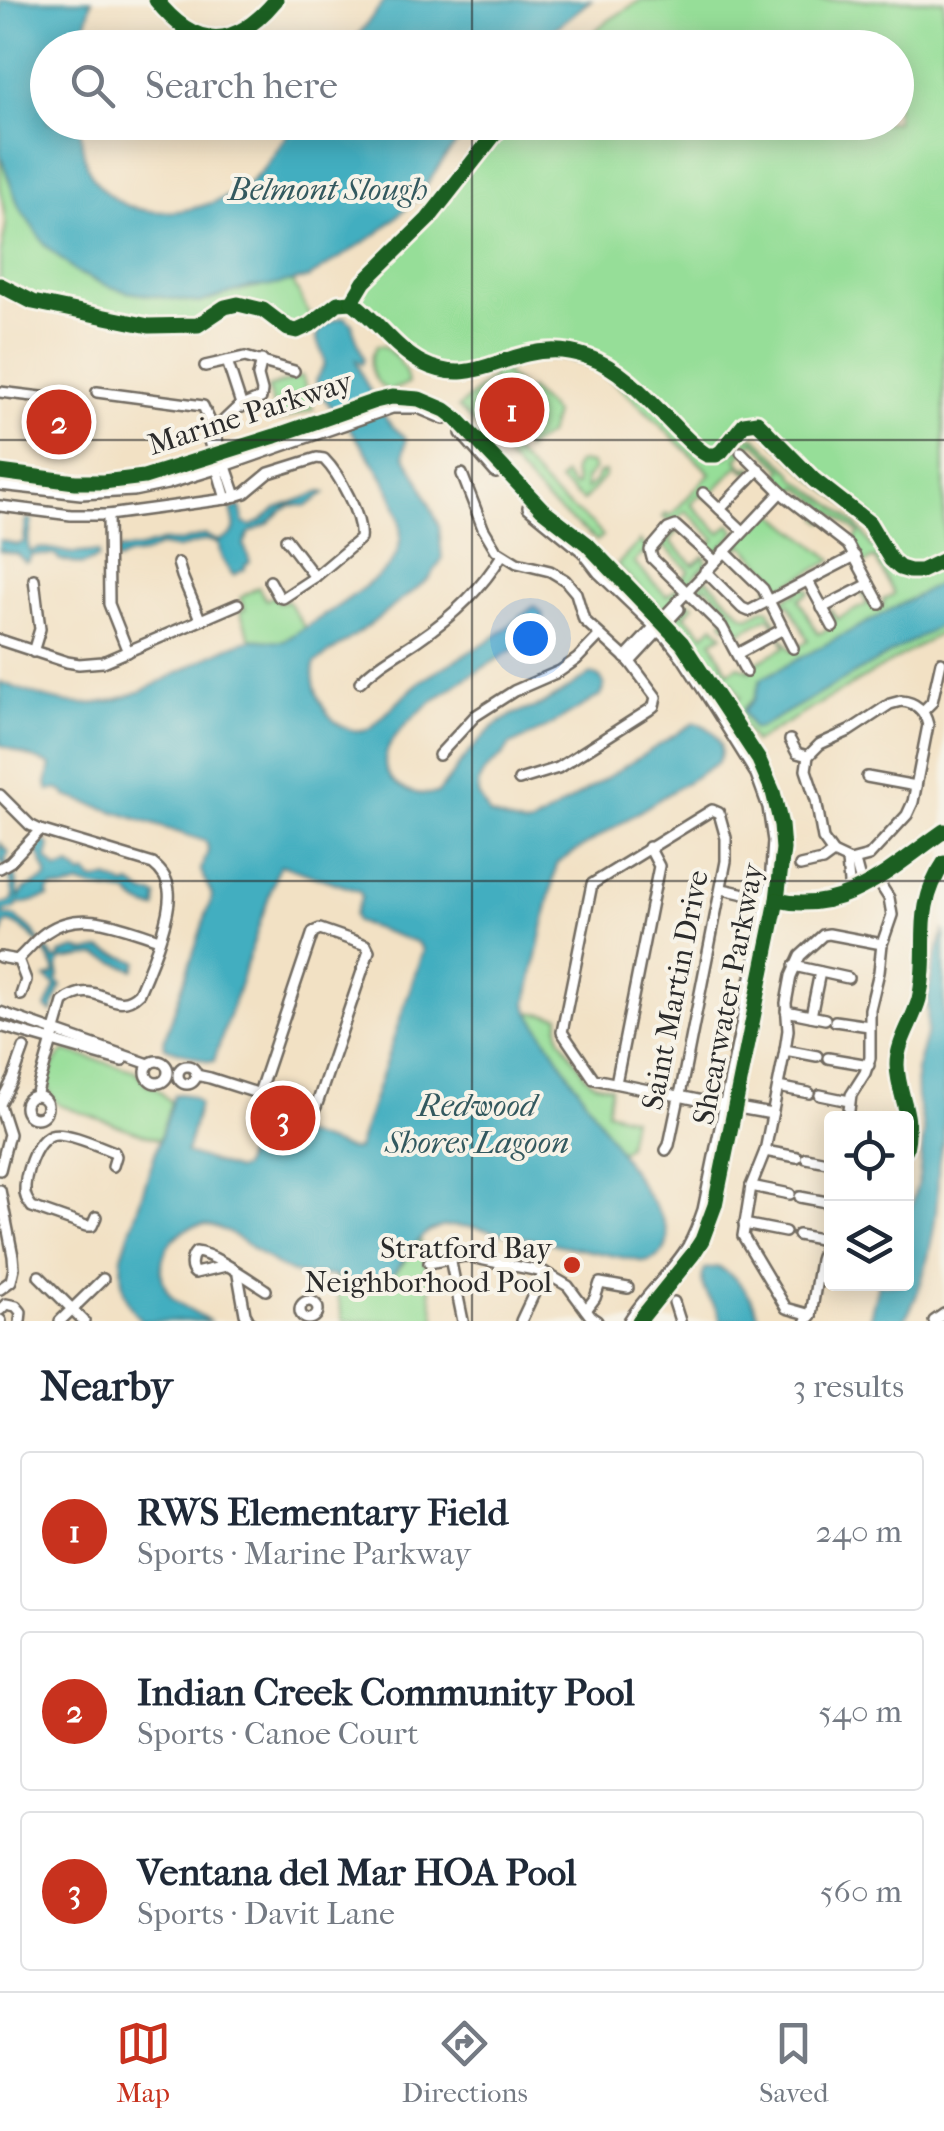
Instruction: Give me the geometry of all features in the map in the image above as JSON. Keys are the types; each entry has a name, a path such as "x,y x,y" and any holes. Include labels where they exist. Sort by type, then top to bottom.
{"main road":[{"name":"Marine Parkway","path":"0,484 65,492 118,492 175,481 219,461 390,402 416,398 445,410 494,454"},
{"name":"Marine Parkway","path":"390,402 441,416 501,477"},
{"path":"494,454 501,477"},
{"name":"Shearwater Parkway","path":"494,454 542,509 586,544 661,626 750,762 764,794 774,841 772,899 715,1205 706,1230 679,1274 639,1321"},
{"name":"Marine Parkway","path":"0,472 56,481 116,481 219,461"},
{"name":"Shearwater Parkway","path":"501,477 538,516 583,551 599,572 661,626"},
{"name":"Shearwater Parkway","path":"630,1321 679,1260 696,1230 731,1107"}],"street":[{"path":"205,366 245,357 294,371"},
{"path":"231,497 207,432 242,406 262,397 258,376 262,360"},
{"path":"226,361 242,406"},
{"path":"0,392 58,399"},
{"path":"97,392 200,405 215,427"},
{"path":"741,452 781,492 847,544 880,604"},
{"path":"0,506 108,516 231,497 245,493 269,473 322,458 350,502 361,535 357,543 315,577 282,598 270,581"},
{"path":"720,509 759,469"},
{"path":"462,474 492,544 502,555 565,580 576,593 584,620 628,660 654,693 656,702 558,768 519,780"},
{"path":"628,660 682,604 686,591 714,560 781,492"},
{"path":"704,493 742,532"},
{"path":"108,516 108,604 128,652"},
{"path":"714,560 673,526 651,548 650,556 722,627 746,672"},
{"path":"286,539 315,577"},
{"path":"724,551 762,589 793,648"},
{"path":"360,682 371,670 463,605 502,555"},
{"path":"704,571 745,610 751,611 854,556"},
{"path":"178,563 200,619"},
{"path":"34,579 40,628 34,652"},
{"path":"808,581 832,627"},
{"path":"822,608 869,584"},
{"path":"0,640 78,664 104,662 238,604"},
{"path":"737,654 784,629"},
{"path":"439,754 475,716 514,691 560,671 600,635"},
{"path":"923,711 932,702 941,662"},
{"path":"894,702 908,702 923,711 928,728 912,807 874,852 851,861 832,853 823,838 806,770 808,756 820,744 849,731 894,702"},
{"path":"790,740 797,753 808,756"},
{"path":"866,777 916,786"},
{"path":"0,795 40,830 160,869 169,896 144,982 134,998 117,1002 86,991 75,993 59,1009 57,1032 36,1096 27,1101 30,1116 40,1117"},
{"name":"Saint Martin Drive","path":"649,847 709,811 716,810 721,817 726,838 722,889 666,1150"},
{"path":"4,866 40,830"},
{"path":"722,889 812,904 862,888 944,831"},
{"path":"616,1083 659,866 649,847 591,885 562,1035 594,1079 772,1114"},
{"path":"800,866 822,862 832,853"},
{"path":"850,894 851,861"},
{"path":"851,861 862,888"},
{"path":"848,1111 849,1100 869,1065 869,1026 882,944 891,920 889,898 876,878"},
{"path":"18,959 60,925 92,919 158,939"},
{"path":"174,1073 155,1061 148,1067 147,1077 160,1083 190,1067 196,1075 314,1109 369,951 364,944 320,929 313,932 259,1093"},
{"path":"824,1245 808,1318 786,1308 744,1242 751,1186 765,1151 778,1087 794,966 824,934 882,944"},
{"path":"0,957 18,959"},
{"path":"18,959 26,980 21,996"},
{"path":"794,966 848,978"},
{"path":"811,1016 820,972"},
{"path":"786,1011 869,1026"},
{"path":"0,1012 148,1067"},
{"path":"0,1026 148,1067"},
{"path":"0,1170 10,1134 0,1105 24,1048"},
{"path":"785,1050 869,1065"},
{"path":"0,1069 14,1074"},
{"path":"778,1087 849,1100"},
{"path":"36,1096 46,1105 40,1117"},
{"path":"0,1105 26,1111"},
{"path":"40,1117 50,1136"},
{"path":"96,1218 91,1226 86,1226 36,1210 25,1191 30,1166 40,1145 50,1136 62,1134 114,1152 113,1166"},
{"path":"765,1151 824,1162"},
{"path":"751,1186 826,1201"},
{"path":"0,1190 14,1268 10,1281 0,1289"},
{"path":"744,1224 784,1232"},
{"path":"798,1235 824,1240"},
{"path":"430,1263 466,1256 544,1272 568,1286 588,1316"},
{"path":"450,1258 463,1321"},
{"path":"226,1266 266,1290"},
{"path":"521,1321 544,1272"},
{"path":"39,1276 84,1321"},
{"path":"238,1276 249,1321"},
{"path":"60,1321 103,1279"},
{"path":"588,1316 600,1283 628,1288"},
{"path":"674,1302 680,1321"},
{"path":"1,1305 19,1308 20,1321"},
{"path":"318,1308 320,1321"},
{"path":"934,1321 944,1314"}],"green space":[{"path":"641,0 944,0 944,581 761,679 744,714 753,729 757,729 944,623 944,631 754,742 723,696 726,694 732,703 741,697 732,682 718,689 674,625 684,603 694,605 684,615 704,634 714,625 723,635 712,641 728,672 739,666 750,671 753,665 744,655 749,652 755,663 785,647 780,635 792,651 808,640 789,604 777,609 777,601 802,587 810,592 799,599 818,634 829,629 830,609 837,619 867,604 861,591 869,591 866,596 873,607 884,605 883,600 894,594 875,558 863,564 852,543 859,533 832,512 824,522 819,518 827,508 799,487 791,497 775,479 783,469 754,441 737,459 747,470 751,466 753,470 749,474 739,465 711,494 720,503 700,495 691,504 720,533 730,524 735,531 718,552 712,553 706,548 715,539 686,511 677,523 663,517 666,513 670,516 710,473 631,397 599,372 566,359 547,358 503,371 525,392 530,389 554,414 548,435 526,449 510,438 493,443 458,408 493,377 488,368 462,371 425,363 352,302 364,282 428,219 492,140 914,140 914,30 596,30","holes":["753,421 869,523 882,543 872,548 849,518 795,478 756,437 749,437 727,457 721,452 744,424"]},
{"path":"0,155 19,207 46,246 76,272 128,292 199,303 230,292 292,280 312,320 291,328 266,309 236,302 199,324 137,323 28,299 0,282 6,226"},
{"path":"377,346 383,346 397,358 408,384 388,391 378,382 371,365"},
{"path":"302,376 313,409 278,421 268,388"},
{"path":"508,450 603,536 597,541 549,503 503,454"},
{"path":"580,462 592,464 594,469 585,480 586,489 599,473 605,472 583,501 559,482 564,475 576,486 573,473"},
{"path":"771,511 833,560 770,593 767,589 777,579 742,544 733,555 731,550"},
{"path":"671,531 678,531 670,541 694,565 704,556 706,559 689,582 680,580 689,570 664,546 653,553"},
{"path":"640,541 647,553 634,563 667,596 678,587 680,594 663,612 617,565"},
{"path":"706,578 743,615 749,617 768,609 776,627 769,617 739,633 745,645 738,647 740,641 731,624 726,626 722,621 731,612 706,586 696,597 693,593"},
{"path":"258,587 266,600 274,596 279,603 287,600 305,628 282,642 251,639 240,611 245,609 240,598"},
{"path":"529,1012 560,1016 560,1037 586,1077 611,1087 607,1111 632,1118 627,1146 620,1153"},
{"path":"65,1051 136,1071 146,1084 171,1102 159,1140 59,1105 48,1085 55,1063"},
{"path":"420,1238 436,1321 343,1321 334,1277 354,1286 395,1272"}],"water":[{"name":"Belmont Slough","path":"0,0 92,0 84,30 30,30 30,140 81,140 88,168 101,187 117,201 137,209 180,211 223,198 250,182 283,140 460,140 417,199 377,234 308,278 250,287 199,303 128,292 76,272 46,246 19,207 0,155"},
{"path":"385,0 591,0 553,30 362,30"},
{"name":"Redwood Shores Lagoon","path":"344,317 353,324 364,359 362,364 356,360 365,381 387,420 406,438 404,455 439,526 442,559 430,578 315,663 316,691 331,717 352,730 371,728 419,682 496,636 534,606 543,620 528,638 428,705 390,745 385,765 400,786 415,793 438,793 493,727 514,714 542,705 591,674 603,682 601,695 509,746 484,772 478,794 490,815 531,825 694,723 713,732 720,743 717,763 557,863 527,1003 529,1012 659,1213 667,1243 660,1254 645,1262 479,1228 444,1227 424,1235 384,1280 359,1286 331,1276 294,1273 232,1235 199,1225 170,1243 162,1275 175,1300 209,1321 142,1321 124,1292 122,1256 174,1095 188,1095 199,1104 186,1153 236,1170 242,1168 260,1121 357,1149 423,950 418,943 356,922 354,915 362,896 359,891 281,865 214,1061 165,1047 211,900 201,871 207,845 205,841 66,796 57,789 49,791 51,765 0,745 0,682 72,703 103,703 124,697 246,641 284,641 348,600 386,569 400,542 397,510 374,463 316,381 324,365 318,334 327,324"},
{"path":"325,493 307,506 291,505 268,524 249,533 244,545 250,562 233,575 221,557 219,544 207,540 177,549 161,546 114,560 118,550 165,541 179,542 205,535 218,541 234,530 231,509 240,507 244,523 251,526 276,508"},
{"path":"30,518 30,552 45,548 71,553 98,552 98,558 82,565 54,555 31,555 25,562 17,554 0,551 0,540 17,545 24,542 26,520"},
{"path":"944,581 944,623 753,729 743,711 754,699 761,679"},
{"path":"41,842 50,846 47,859 57,870 70,866 94,881 108,878 157,896 156,909 144,906 129,894 80,884 52,888 48,897 5,911 5,916 14,916 31,929 55,960 76,949 101,949 138,962 134,970 97,955 61,960 56,979 61,986 52,1012 46,1008 56,986 46,978 55,970 42,948 24,929 9,922 0,945 0,904 14,898 9,873 0,860 0,843 9,852 5,861 16,878 19,898 25,889 47,878 37,851"},
{"path":"944,929 944,1139 936,1214 922,1280 910,1310 903,1321 869,1321 876,1291 914,1291 914,1196 924,1132 916,1071 927,1032 933,968"},
{"path":"717,1267 744,1289 760,1321 720,1321 702,1277 705,1269"}],"cycle path":[{"path":"156,0 188,30"},
{"path":"242,30 276,0"},
{"path":"352,302 364,282 428,219 490,140"},
{"path":"0,285 33,302 149,326 198,325 225,307 238,304 263,310 288,329 297,331 338,303 352,302"},
{"path":"352,302 403,350 437,369 464,372 550,351 588,357 637,388 707,455 721,452 744,424 757,422 814,480 869,523 900,568 921,571 944,560"},
{"path":"0,472 75,482 144,477 375,401 392,397 419,399 457,419 542,509 587,544 682,643 759,760 773,792 783,849 777,900 715,1205 693,1254 639,1321"},
{"path":"777,900 801,903 846,895 886,873 944,831"},
{"path":"906,1111 898,1056 919,999 928,898 944,863"}],"place":[{"name":"RWS Elementary Field","path":"512,410"},
{"name":"Indian Creek Community Pool","path":"59,422"},
{"name":"Ventana del Mar HOA Pool","path":"283,1118"},
{"name":"Stratford Bay Neighborhood Pool","path":"572,1265"}]}
